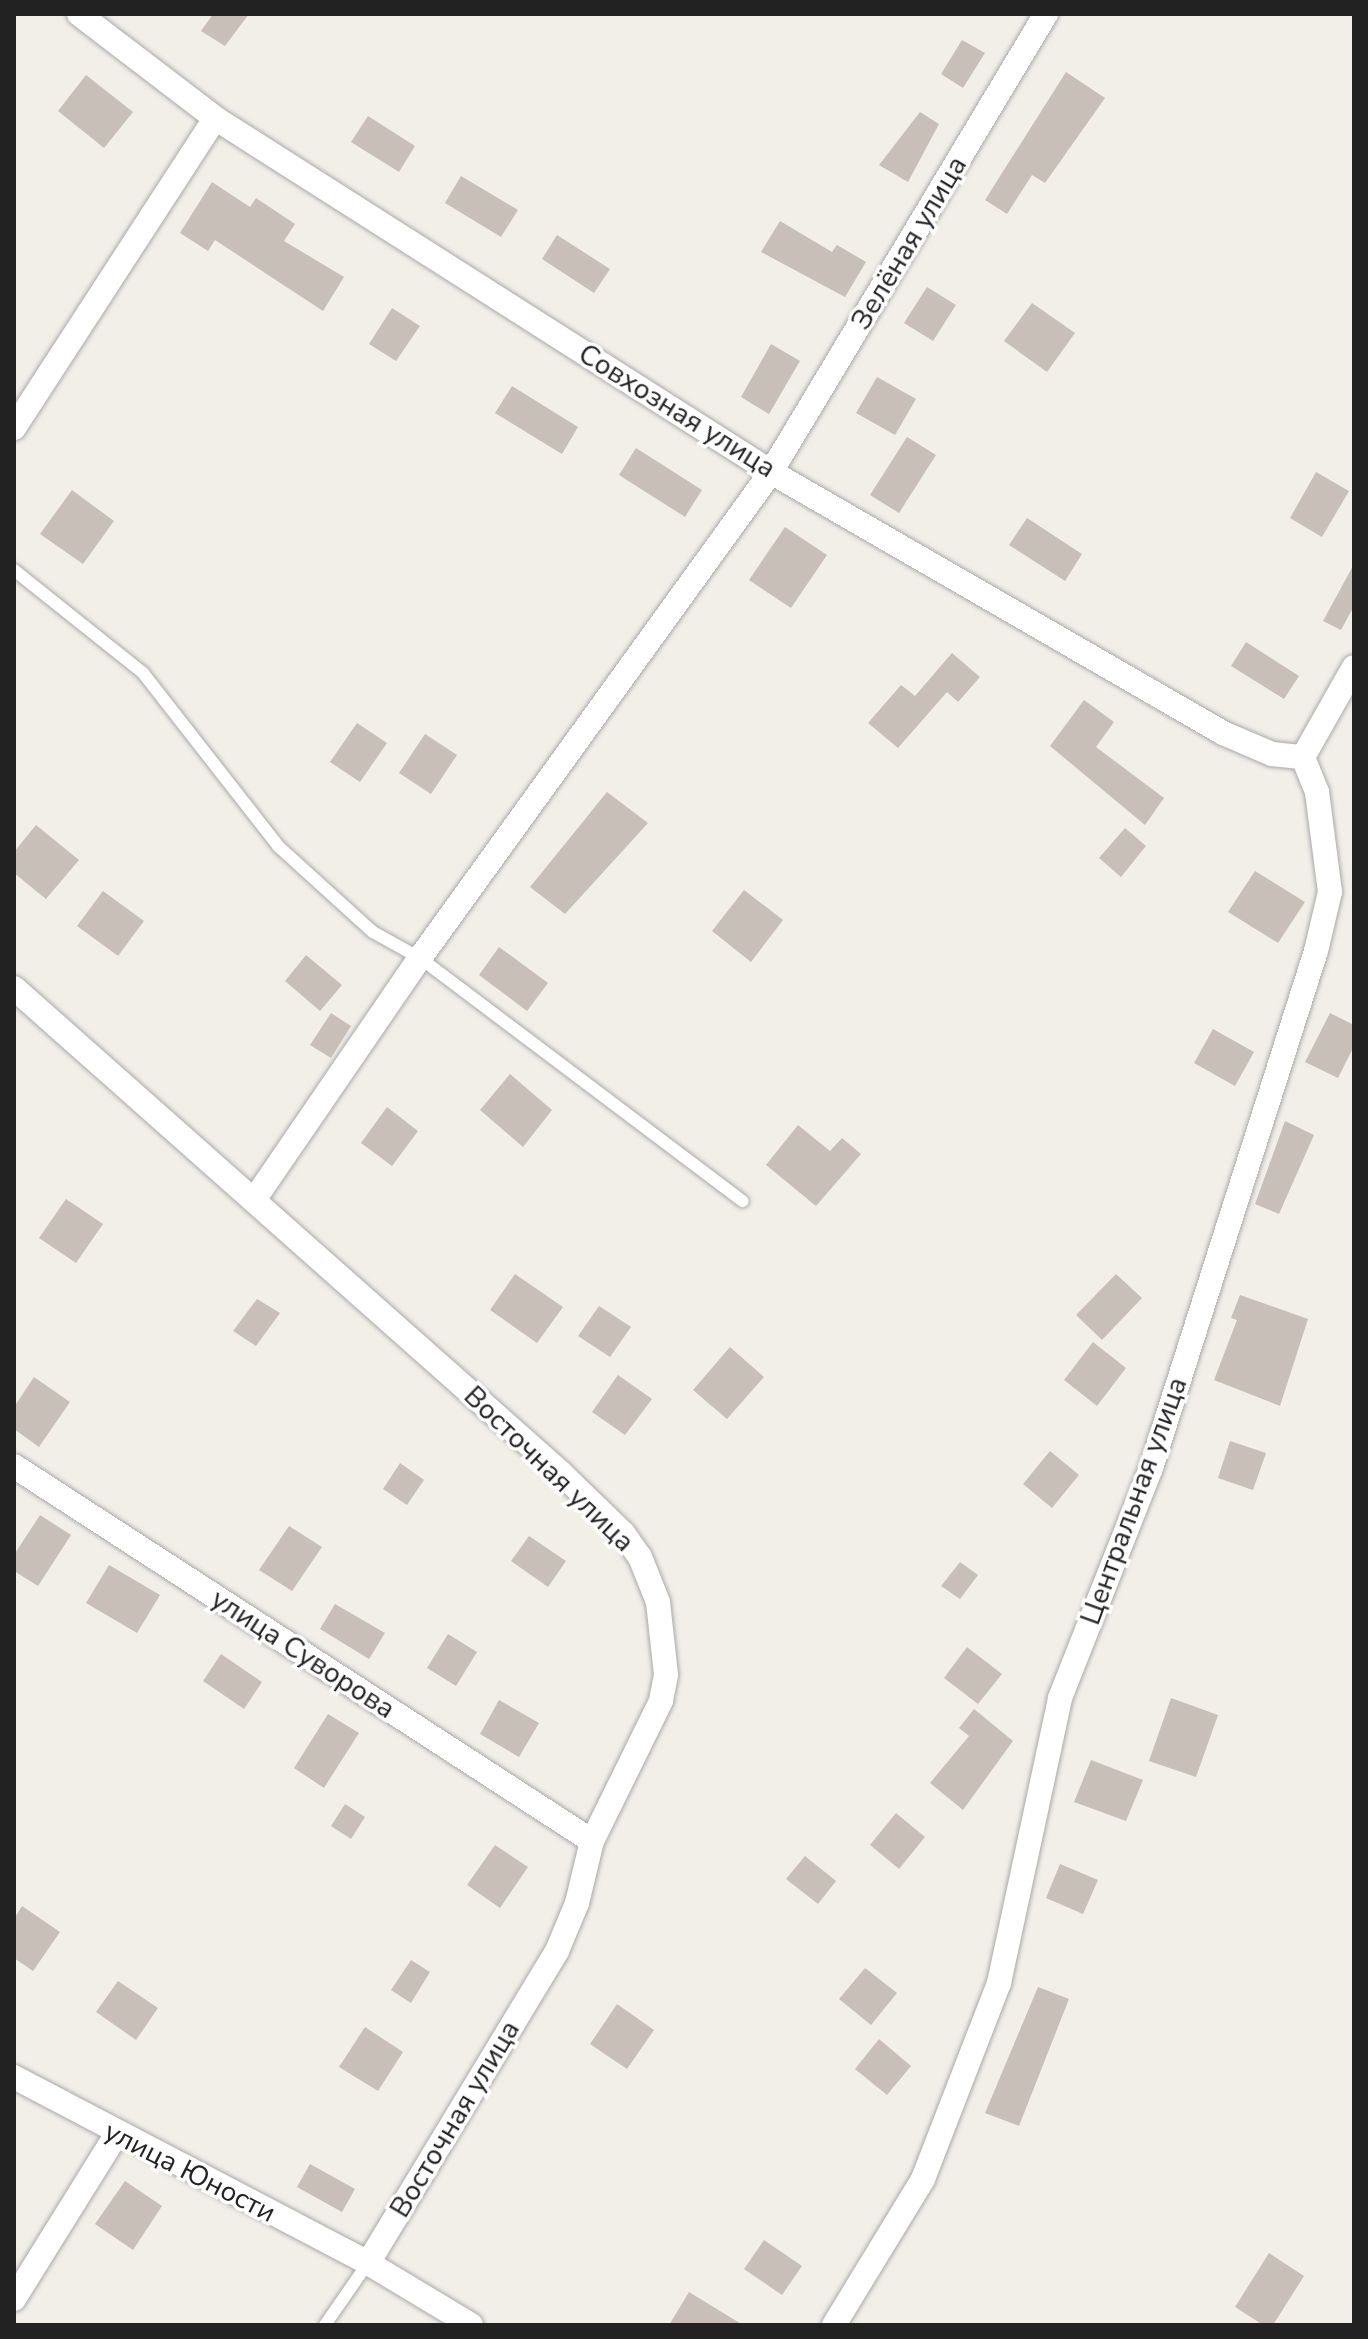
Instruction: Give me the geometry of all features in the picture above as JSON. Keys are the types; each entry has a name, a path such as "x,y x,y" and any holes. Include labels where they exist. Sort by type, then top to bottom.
{"street":[{"name":"Совхозная улица","path":"79,14 215,118 771,472 1223,733 1272,754 1303,757"},
{"name":"Зелёная улица","path":"254,1200 420,958 771,472 1046,14"},
{"path":"14,428 215,118"},
{"path":"1303,757 1354,667"},
{"name":"Центральная улица","path":"834,2325 923,2179 999,1983 1060,1698 1151,1468 1313,963 1330,892 1317,792 1303,757"},
{"name":"Восточная улица","path":"14,988 561,1473 640,1557 658,1602 666,1675 661,1701 592,1841 577,1903 557,1951 368,2263"},
{"name":"улица Суворова","path":"14,1466 592,1841"},
{"name":"улица Юности","path":"14,2077 116,2135 368,2263"},
{"path":"14,2299 116,2135"},
{"path":"368,2263 471,2325"}],"lane":[{"path":"14,570 143,673 278,846 373,932 420,958 743,1201"},
{"path":"325,2325 368,2263"}],"building":[{"path":"213,14 249,14 225,46 201,31"},
{"path":"962,40 985,53 963,88 941,74"},
{"path":"1066,72 1105,98 1045,183 1032,175 1007,214 985,200"},
{"path":"86,75 133,112 104,148 58,111"},
{"path":"920,112 939,124 908,182 879,165"},
{"path":"368,116 415,146 399,172 351,142"},
{"path":"461,176 518,210 501,237 445,203"},
{"path":"212,182 250,207 256,198 295,224 284,241 344,277 323,311 215,240 208,251 180,233"},
{"path":"780,221 832,252 837,245 866,262 845,297 761,252"},
{"path":"557,235 610,269 594,293 542,259"},
{"path":"927,287 956,305 933,341 904,323"},
{"path":"1032,303 1075,333 1047,372 1004,341"},
{"path":"392,308 420,326 396,361 369,344"},
{"path":"771,344 800,361 769,414 741,397"},
{"path":"877,377 916,399 895,435 856,413"},
{"path":"512,386 578,427 562,454 495,413"},
{"path":"907,437 936,455 899,513 870,495"},
{"path":"636,448 702,490 685,517 619,475"},
{"path":"1316,472 1349,491 1322,537 1290,518"},
{"path":"72,490 114,521 83,564 40,534"},
{"path":"1027,518 1082,554 1065,581 1009,545"},
{"path":"785,527 827,555 791,608 749,580"},
{"path":"1354,564 1354,606 1341,630 1323,621"},
{"path":"1246,642 1299,676 1284,699 1231,666"},
{"path":"952,653 980,677 958,702 947,692 898,748 868,723 901,685 915,696"},
{"path":"1084,700 1114,722 1096,747 1164,798 1145,825 1050,746"},
{"path":"357,723 387,743 360,782 330,762"},
{"path":"425,734 457,755 431,794 399,773"},
{"path":"607,792 648,823 565,914 530,887"},
{"path":"36,825 79,860 46,899 14,873 14,852"},
{"path":"1125,828 1146,846 1121,877 1099,858"},
{"path":"1255,871 1305,902 1278,943 1228,912"},
{"path":"744,890 783,920 751,962 712,931"},
{"path":"103,891 144,921 118,956 77,926"},
{"path":"499,947 548,983 527,1011 479,975"},
{"path":"306,955 342,985 320,1011 285,981"},
{"path":"331,1013 351,1026 331,1058 310,1045"},
{"path":"1330,1013 1354,1025 1354,1046 1338,1078 1305,1062"},
{"path":"1213,1029 1254,1052 1235,1086 1194,1063"},
{"path":"510,1074 552,1110 523,1147 480,1110"},
{"path":"387,1107 418,1131 392,1166 361,1143"},
{"path":"1285,1121 1314,1135 1279,1214 1255,1204"},
{"path":"798,1125 830,1151 842,1138 861,1154 816,1206 766,1165"},
{"path":"66,1199 103,1224 76,1263 39,1238"},
{"path":"515,1274 563,1307 537,1343 490,1310"},
{"path":"1116,1274 1142,1298 1102,1340 1076,1315"},
{"path":"1240,1295 1308,1319 1280,1406 1214,1380 1237,1320 1231,1318"},
{"path":"257,1299 280,1313 256,1346 233,1331"},
{"path":"599,1306 631,1327 610,1357 578,1336"},
{"path":"1093,1342 1126,1368 1097,1406 1064,1380"},
{"path":"730,1347 764,1377 727,1419 693,1390"},
{"path":"618,1375 652,1399 625,1435 592,1412"},
{"path":"34,1377 70,1402 39,1447 14,1429 14,1407"},
{"path":"1230,1441 1266,1453 1253,1490 1218,1478"},
{"path":"1050,1451 1079,1475 1052,1508 1023,1484"},
{"path":"400,1463 424,1480 407,1505 383,1489"},
{"path":"40,1515 71,1535 38,1586 14,1571 14,1555"},
{"path":"289,1526 322,1547 292,1591 259,1570"},
{"path":"529,1536 566,1561 548,1587 511,1561"},
{"path":"960,1562 978,1575 960,1599 941,1586"},
{"path":"109,1565 160,1595 137,1633 86,1603"},
{"path":"335,1604 385,1633 369,1659 320,1629"},
{"path":"448,1634 477,1652 456,1686 427,1668"},
{"path":"967,1647 1002,1674 978,1704 944,1678"},
{"path":"221,1654 262,1682 244,1709 203,1681"},
{"path":"1171,1698 1218,1715 1196,1777 1149,1761"},
{"path":"499,1700 539,1723 519,1757 480,1734"},
{"path":"974,1709 1013,1741 963,1810 930,1783 969,1736 959,1728"},
{"path":"328,1714 359,1733 324,1788 294,1768"},
{"path":"1091,1760 1143,1780 1126,1821 1074,1802"},
{"path":"345,1804 365,1817 351,1839 331,1826"},
{"path":"896,1813 925,1837 899,1869 870,1845"},
{"path":"495,1845 528,1867 500,1908 467,1885"},
{"path":"805,1856 836,1881 818,1904 786,1879"},
{"path":"1060,1864 1098,1880 1083,1914 1046,1898"},
{"path":"22,1906 60,1932 33,1971 14,1958 14,1919"},
{"path":"411,1960 430,1972 411,2003 391,1990"},
{"path":"865,1968 897,1993 871,2025 839,1999"},
{"path":"118,1981 158,2008 136,2040 96,2012"},
{"path":"1038,1987 1069,1999 1019,2126 985,2113"},
{"path":"617,2004 654,2030 627,2069 590,2044"},
{"path":"365,2027 403,2052 378,2091 339,2067"},
{"path":"879,2039 911,2066 887,2095 855,2069"},
{"path":"310,2164 355,2189 342,2212 297,2187"},
{"path":"125,2181 162,2206 133,2250 95,2224"},
{"path":"764,2240 802,2266 782,2295 744,2269"},
{"path":"1269,2253 1304,2276 1273,2325 1263,2325 1235,2307"},
{"path":"689,2292 743,2325 669,2325"}]}
